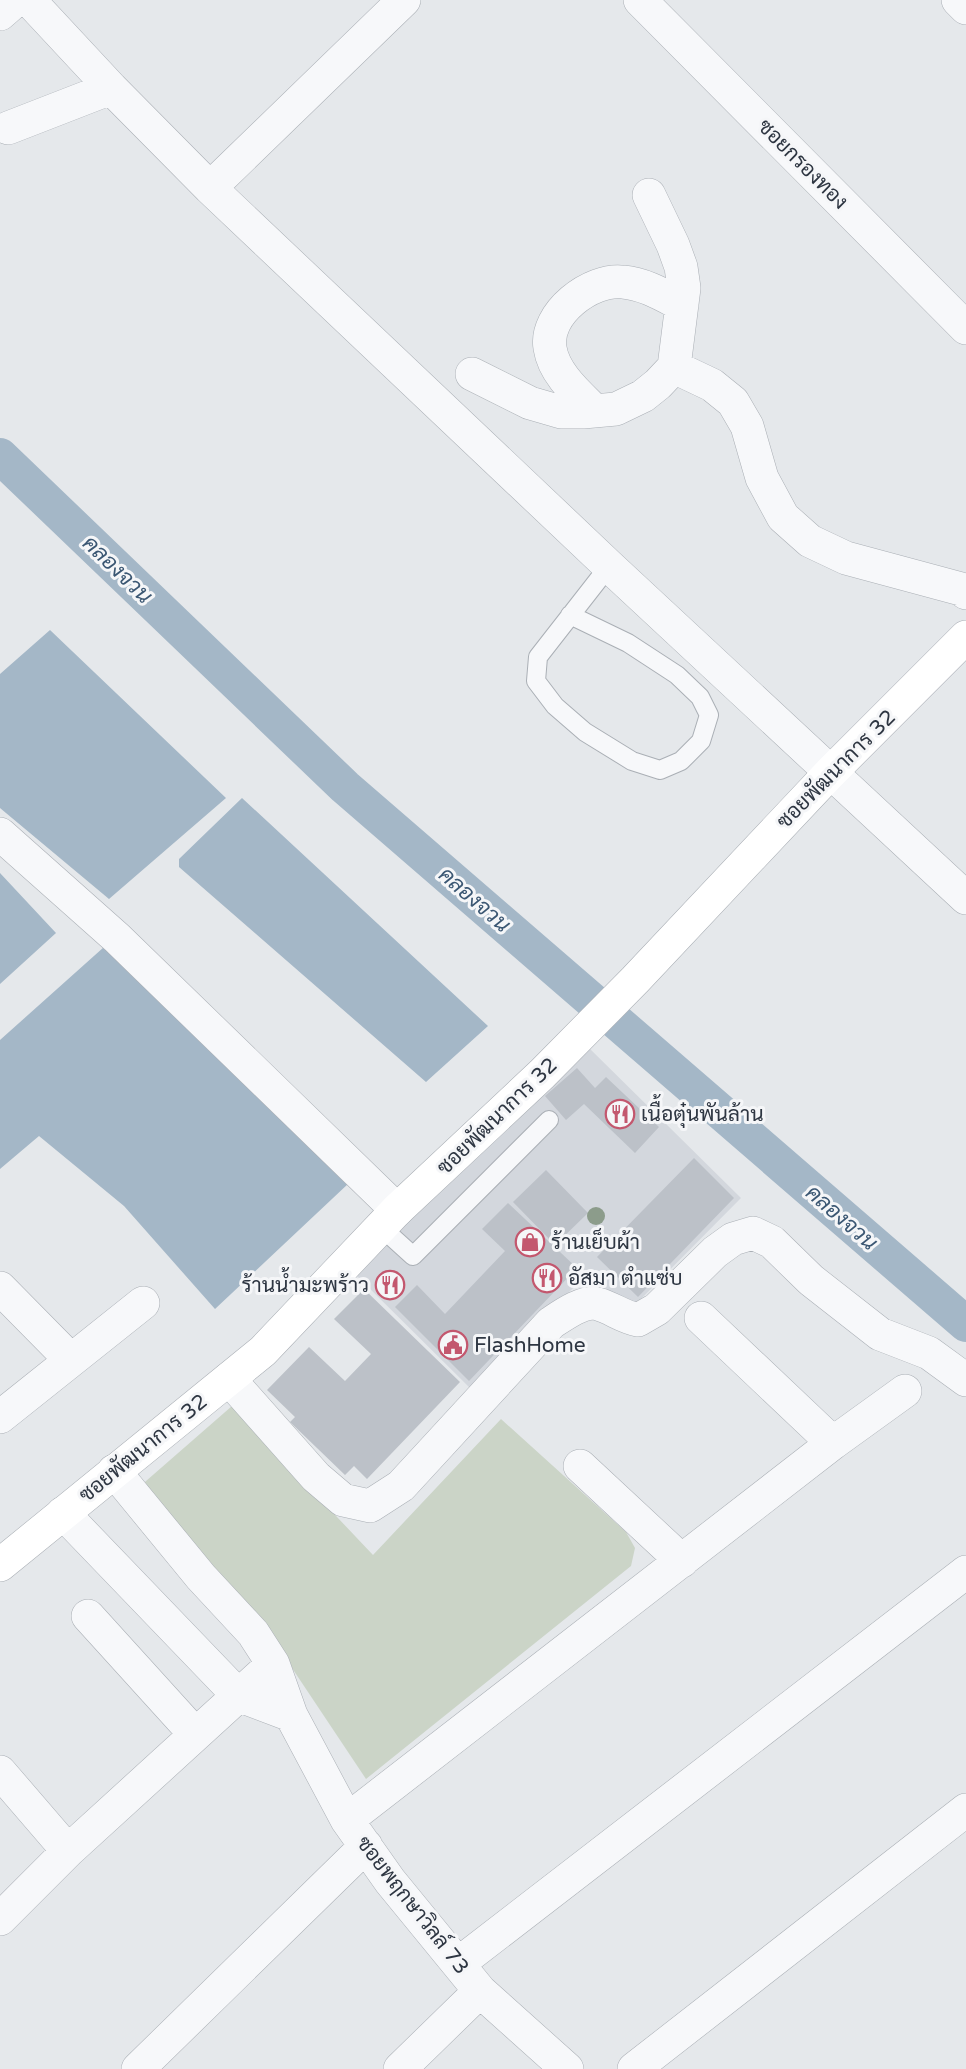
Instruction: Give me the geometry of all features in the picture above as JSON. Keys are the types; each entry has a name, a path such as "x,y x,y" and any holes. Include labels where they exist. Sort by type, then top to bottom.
{"street":[{"path":"0,14 16,0"},
{"path":"29,0 111,88 210,188 609,566 966,898"},
{"path":"210,188 404,0"},
{"name":"ซอยกรองทอง","path":"640,0 966,328"},
{"path":"958,0 966,8"},
{"path":"8,128 111,88"},
{"path":"472,374 530,404 561,412 616,409 643,396 658,384 674,367 684,288 681,267 673,245 649,195"},
{"path":"595,411 568,383 557,367 549,349 554,320 582,293 598,286 620,281 645,286 682,305"},
{"path":"674,367 712,385 733,402 747,426 762,478 783,517 810,541 846,558 961,589 966,593"},
{"name":"ซอยพัฒนาการ 32","path":"0,1565 263,1351 389,1219 542,1074 635,980 830,773 966,637"},
{"path":"0,834 117,938 389,1219"},
{"path":"229,1379 316,1478 343,1500 370,1506 400,1486 551,1323 572,1309 596,1303 638,1320 657,1309 715,1252 733,1239 753,1233 772,1242 811,1280 880,1334 929,1353 966,1380"},
{"path":"0,1288 71,1360"},
{"path":"0,1417 143,1304"},
{"path":"701,1318 833,1443"},
{"path":"138,2069 357,1833 682,1561 833,1443 905,1391"},
{"path":"580,1466 682,1561"},
{"name":"ซอยพฤกษาวิลล์ 73","path":"114,1472 201,1577 253,1633 273,1664 291,1715 357,1833 390,1881 480,1991 567,2069"},
{"path":"63,1513 238,1695 291,1715"},
{"path":"458,1964 966,1572"},
{"path":"88,1616 195,1734"},
{"path":"0,1919 68,1851 273,1664"},
{"path":"0,1772 68,1851"},
{"path":"634,2069 966,1810"},
{"path":"400,2069 480,1991"}],"lane":[{"path":"570,615 627,643 677,675 700,697 709,715 701,741 681,761 660,770 632,761 585,732 555,706 536,681 538,657 570,615 609,566"},
{"path":"389,1219 413,1256 549,1120"}],"shaded area":[{"path":"585,1044 741,1198 629,1311 589,1272 472,1390 356,1275"},
{"path":"232,1406 373,1555 501,1419 626,1532 635,1548 631,1566 366,1779 282,1653 138,1488"}],"water":[{"path":"50,630 226,798 109,899 0,808 0,674"},
{"path":"242,798 488,1026 426,1082 179,867 179,859"},
{"path":"0,873 56,933 0,984"},
{"path":"104,947 349,1183 215,1309 124,1206 39,1136 0,1169 0,1040"}],"building":[{"path":"577,1068 595,1088 606,1077 659,1127 635,1153 584,1104 566,1120 545,1096"},
{"path":"694,1158 734,1198 638,1297 597,1257"},
{"path":"546,1170 588,1213 555,1245 513,1202"},
{"path":"508,1203 577,1268 469,1381 395,1307 417,1285 445,1314 505,1251 482,1229"},
{"path":"364,1289 460,1382 367,1479 354,1466 345,1475 290,1422 295,1417 267,1390 309,1347 345,1381 371,1354 334,1319"}],"waterway":[{"name":"คลองจวน","path":"0,456 345,787 966,1324"}],"place":[{"name":"เนื้อตุ๋นพันล้าน","path":"620,1114"},
{"name":"ร้านเย็บผ้า","path":"530,1242"},
{"name":"อัสมา ตำแซ่บ","path":"547,1278"},
{"name":"ร้านน้ำมะพร้าว","path":"390,1285"},
{"name":"FlashHome","path":"453,1345"}]}
